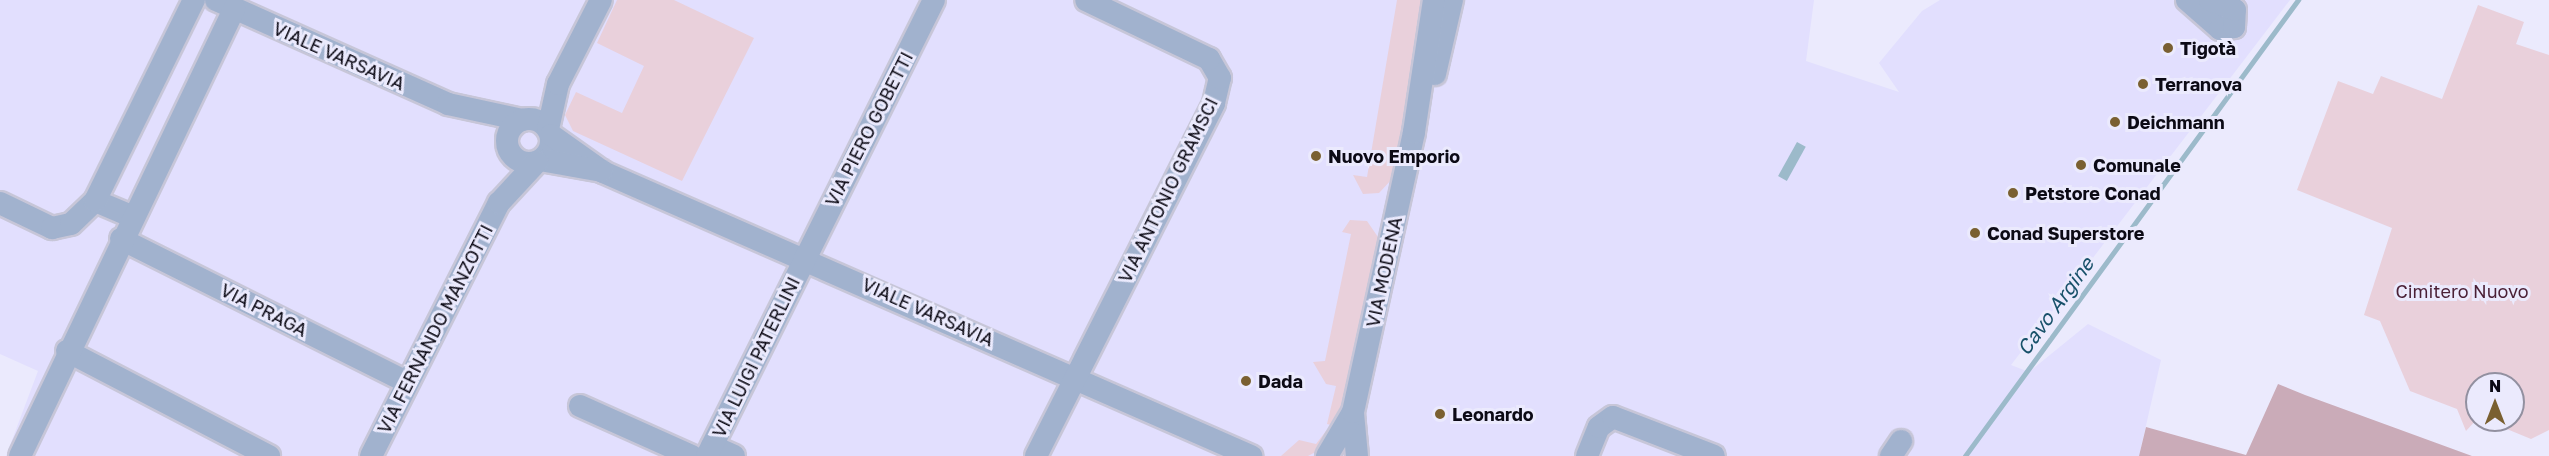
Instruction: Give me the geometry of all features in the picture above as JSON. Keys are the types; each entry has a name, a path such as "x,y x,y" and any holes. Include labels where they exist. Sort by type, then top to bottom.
{"street":[{"path":"0,203 52,228 71,224 95,201 194,0"},
{"path":"509,149 508,134 558,84 601,0"},
{"name":"VIA PIERO GOBETTI","path":"805,258 933,0"},
{"name":"VIA ANTONIO GRAMSCI","path":"1036,456 1214,103 1220,78 1209,60 1086,0"},
{"name":"VIA MODENA","path":"1357,456 1353,412 1414,132 1434,0"},
{"name":"VIA MODENA","path":"1414,132 1431,89 1452,0"},
{"path":"2187,0 2220,29 2234,27 2235,10 2210,0"},
{"path":"20,456 121,239 225,4"},
{"name":"VIALE VARSAVIA","path":"225,4 463,110 525,119 550,132 603,172"},
{"path":"539,161 550,148 550,132 558,84"},
{"name":"VIALE VARSAVIA","path":"463,110 509,149 518,160 539,161 603,172 805,258 1251,456"},
{"name":"VIA FERNANDO MANZOTTI","path":"499,203 509,149"},
{"name":"VIA FERNANDO MANZOTTI","path":"371,456 499,203 539,161"},
{"path":"95,201 131,216"},
{"name":"VIA PRAGA","path":"121,239 407,382"},
{"name":"VIA LUIGI PATERLINI","path":"704,453 805,258"},
{"path":"68,351 269,456"},
{"path":"580,406 704,453 734,456"},
{"name":"VIA MODENA","path":"1327,456 1353,412"},
{"path":"1587,456 1599,427 1613,417 1714,456"}],"shaded area":[{"path":"0,0 1814,0 1806,61 1899,92 1879,63 1922,11 1940,0 2290,0 2011,365 2029,372 2088,324 2161,360 2139,456 6,456 38,371 0,354"},
{"path":"2278,384 2472,456 2139,456 2146,427 2246,455"}],"green space":[{"path":"617,0 674,0 754,38 682,181 573,131 565,115 576,92 622,113 644,66 597,43"},
{"path":"1397,0 1426,0 1393,178 1379,193 1363,194 1353,175 1367,177"},
{"name":"Cimitero Nuovo","path":"2478,5 2524,22 2516,44 2549,55 2549,430 2531,439 2514,432 2525,432 2525,372 2465,372 2465,429 2457,409 2410,391 2380,321 2364,315 2392,228 2297,190 2338,81 2373,94 2381,76 2442,99"},
{"path":"1350,220 1367,221 1380,240 1339,427 1327,424 1336,386 1326,384 1313,362 1325,361 1351,234 1342,232"},
{"path":"1326,431 1335,434 1325,447 1308,456 1281,456 1299,440 1316,444"}],"water":[{"path":"1797,142 1806,147 1787,181 1778,176"}],"waterway":[{"name":"Cavo Argine","path":"1965,456 2298,0"}],"place":[{"name":"Tigotà","path":"2168,48"},
{"name":"Terranova","path":"2143,84"},
{"name":"Deichmann","path":"2115,122"},
{"name":"Nuovo Emporio","path":"1316,156"},
{"name":"Comunale","path":"2081,165"},
{"name":"Petstore Conad","path":"2013,193"},
{"name":"Conad Superstore","path":"1975,233"},
{"name":"Dada","path":"1246,381"},
{"name":"Leonardo","path":"1440,414"}]}
